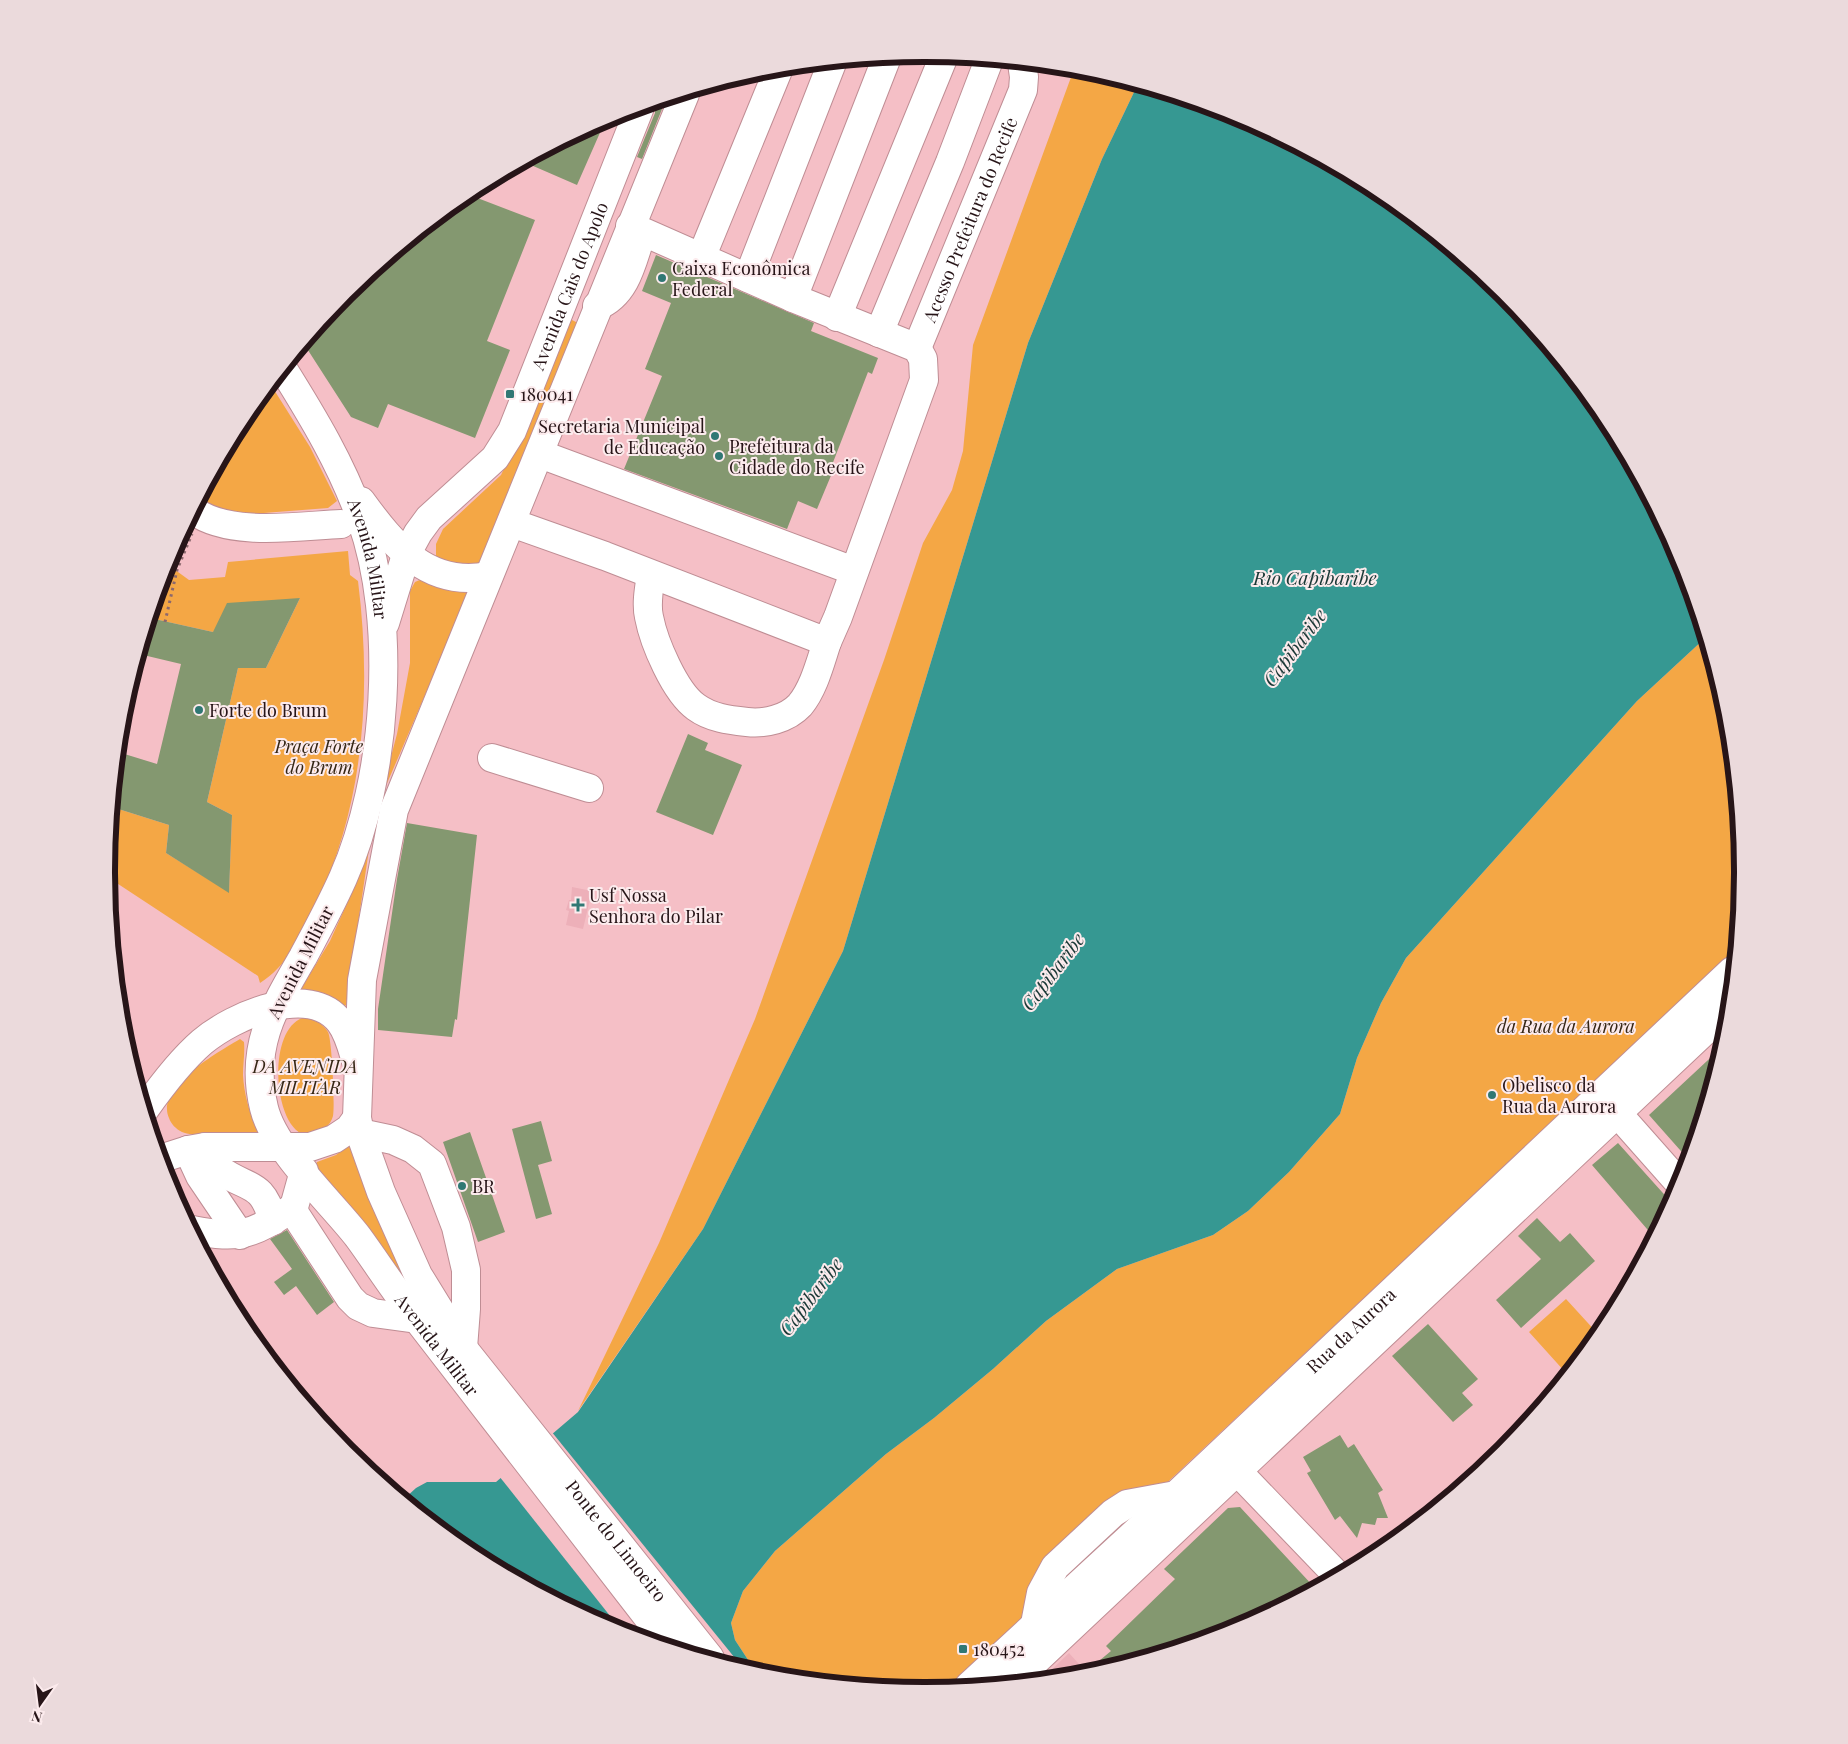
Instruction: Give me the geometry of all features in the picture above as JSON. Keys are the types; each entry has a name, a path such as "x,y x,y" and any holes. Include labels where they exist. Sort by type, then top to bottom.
{"main road":[{"path":"794,298 884,63"},
{"path":"837,316 941,63"},
{"path":"879,333 987,65"},
{"path":"748,278 830,68"},
{"name":"Acesso Prefeitura do Recife","path":"920,354 1024,90 1023,68"},
{"path":"701,258 776,76"},
{"name":"Avenida Cais do Apolo","path":"488,576 540,454 597,306 636,229 683,99"},
{"name":"Avenida Cais do Apolo","path":"382,631 406,555 418,533 429,518 495,458 512,431 637,115"},
{"path":"636,229 879,333 920,354 924,380 808,693 799,706 782,718 760,723 710,715 695,706 676,684 648,616 651,575"},
{"name":"Avenida Militar","path":"286,374 313,417 346,480 363,524 374,574 382,631 383,681 378,743 365,814 344,877 274,1007 261,1045 259,1082 264,1112 281,1145 355,1233 417,1319 515,1429"},
{"path":"540,454 854,571"},
{"name":"Avenida Militar","path":"346,480 374,518 406,555 435,572 453,578 471,580 488,576"},
{"path":"198,513 233,526 268,529 341,524"},
{"path":"512,523 605,556 827,642"},
{"name":"Avenida Militar","path":"488,576 394,810 362,980 358,1068 359,1126 381,1192 418,1275 515,1429"},
{"path":"492,758 589,788"},
{"name":"Rua da Aurora","path":"975,1680 1176,1496 1727,975"},
{"path":"149,1104 169,1076 202,1042 239,1018 288,1003 310,1004 324,1008 340,1022 358,1068"},
{"name":"Rua da Aurora","path":"1019,1676 1720,1016"},
{"path":"1618,1114 1674,1177"},
{"path":"167,1159 203,1161 281,1145 310,1146 334,1139 349,1129 359,1126 413,1149 432,1164 456,1226 466,1270 463,1348"},
{"path":"203,1161 252,1186 284,1214 300,1224 350,1298 358,1306 373,1312 417,1319"},
{"path":"203,1161 240,1235"},
{"path":"199,1231 216,1235 240,1235 284,1214 304,1171"},
{"name":"Ponte do Limoeiro","path":"515,1429 665,1639"},
{"name":"Ponte do Limoeiro","path":"515,1429 704,1651"},
{"path":"1238,1472 1332,1571"}],"path":[{"path":"165,622 177,570 192,527"}],"shaded area":[{"name":"Usf Nossa Senhora do Pilar","path":"572,887 592,891 583,929 566,925 569,911 566,910 569,900 571,900"},
{"path":"1069,1653 1081,1666 1050,1672"}],"green space":[{"path":"1071,76 1135,90 1102,159 1028,343 843,951 703,1229 578,1411 659,1243 755,1019 884,660 923,543 952,490 963,451 973,345"},
{"path":"568,318 578,323 484,556 480,562 468,569 436,559 436,544 443,529 501,475 528,419"},
{"path":"274,390 310,447 337,501 328,508 238,515 203,504 223,467 251,422"},
{"name":"Praça Forte do Brum","path":"348,551 350,575 358,581 362,623 364,665 360,748 354,789 344,829 331,869 310,918 293,950 278,968 260,983 258,976 115,882 117,809 169,825 166,853 229,892 232,815 207,802 238,668 266,668 300,598 213,632 155,619 173,569 189,580 225,577 228,562"},
{"name":"DA AVENIDA MILITAR","path":"422,579 442,588 469,593 379,802 372,829 346,1005 344,1007 301,989 330,941 349,899 384,783 397,734 410,663 410,591 415,582"},
{"name":"da Rua da Aurora","path":"1700,643 1718,714 1727,766 1732,819 1734,872 1729,956 956,1681 871,1680 818,1675 750,1662 735,1640 731,1623 743,1591 775,1551 886,1454 934,1418 993,1369 1046,1321 1117,1269 1213,1235 1248,1211 1289,1172 1340,1114 1357,1058 1381,1003 1406,958 1637,701"},
{"name":"DA AVENIDA MILITAR","path":"302,1018 317,1022 326,1029 332,1059 333,1116 325,1128 311,1135 299,1132 289,1121 282,1104 279,1084 279,1063 282,1043 290,1028"},
{"name":"DA AVENIDA MILITAR","path":"240,1039 244,1042 243,1075 245,1090 250,1112 258,1133 197,1135 182,1132 172,1124 169,1118 167,1107 171,1095 191,1072"},
{"name":"DA AVENIDA MILITAR","path":"350,1144 418,1298 315,1168 317,1162 336,1155"},
{"path":"1566,1299 1593,1328 1563,1369 1529,1332"}],"water":[{"name":"Rio Capibaribe","path":"1135,90 1184,105 1234,124 1282,146 1329,171 1374,199 1458,263 1533,338 1597,422 1625,467 1650,514 1672,562 1700,643 1637,701 1406,958 1381,1003 1357,1058 1340,1114 1289,1172 1248,1211 1213,1235 1117,1269 1046,1321 993,1369 934,1418 886,1454 775,1551 743,1591 731,1623 735,1640 750,1662 714,1654 664,1639 614,1620 566,1598 519,1573 474,1545 408,1495 427,1482 496,1482 578,1412 703,1229 843,951 1028,343 1102,159"}],"pier":[{"path":"551,1431 736,1659 664,1639 613,1619 499,1476"}],"building":[{"path":"664,105 642,159 637,157 655,113 655,108"},
{"path":"601,130 577,185 531,165"},
{"path":"476,198 535,220 487,341 510,350 475,438 388,404 378,428 351,417 307,348 315,338 390,263 431,230"},
{"path":"656,255 814,323 811,331 878,358 872,374 868,372 832,465 835,466 817,509 798,501 787,529 624,469 662,376 645,369 671,303 642,291"},
{"name":"Forte do Brum","path":"300,598 266,668 238,668 207,802 232,815 229,893 166,853 169,825 117,809 123,754 157,764 181,664 144,655 155,619 213,632 227,603"},
{"path":"688,734 708,743 705,750 742,765 713,835 656,812"},
{"path":"407,823 477,835 457,1020 455,1019 452,1037 378,1030 378,1009"},
{"path":"1712,1056 1706,1082 1683,1153 1649,1115"},
{"path":"541,1121 552,1161 538,1165 552,1214 536,1219 512,1129"},
{"path":"470,1132 505,1232 478,1242 443,1142"},
{"path":"1618,1143 1666,1196 1649,1232 1592,1165"},
{"path":"1537,1218 1560,1242 1570,1233 1595,1261 1521,1328 1496,1300 1541,1259 1518,1236"},
{"path":"287,1230 334,1302 317,1315 296,1286 284,1295 274,1282 292,1269 270,1239"},
{"path":"1428,1324 1478,1379 1462,1393 1473,1405 1453,1422 1392,1356"},
{"path":"1340,1435 1348,1448 1354,1444 1383,1490 1378,1493 1388,1518 1377,1518 1375,1525 1362,1523 1357,1538 1340,1516 1335,1520 1307,1473 1311,1471 1303,1457"},
{"path":"1240,1507 1310,1583 1234,1620 1184,1639 1097,1663 1111,1651 1106,1646 1175,1579 1164,1569 1228,1508"}],"place":[{"name":"Caixa Econômica Federal","path":"662,278"},
{"name":"180041","path":"510,394"},
{"name":"Secretaria Municipal de Educação","path":"715,436"},
{"name":"Prefeitura da Cidade do Recife","path":"719,456"},
{"name":"Forte do Brum","path":"199,710"},
{"name":"Usf Nossa Senhora do Pilar","path":"578,905"},
{"name":"Obelisco da Rua da Aurora","path":"1492,1095"},
{"name":"BR","path":"462,1186"},
{"name":"180452","path":"963,1649"}],"water label":[{"name":"Capibaribe","path":"1294,647"},
{"name":"Capibaribe","path":"1052,971"},
{"name":"Capibaribe","path":"810,1296"}]}
